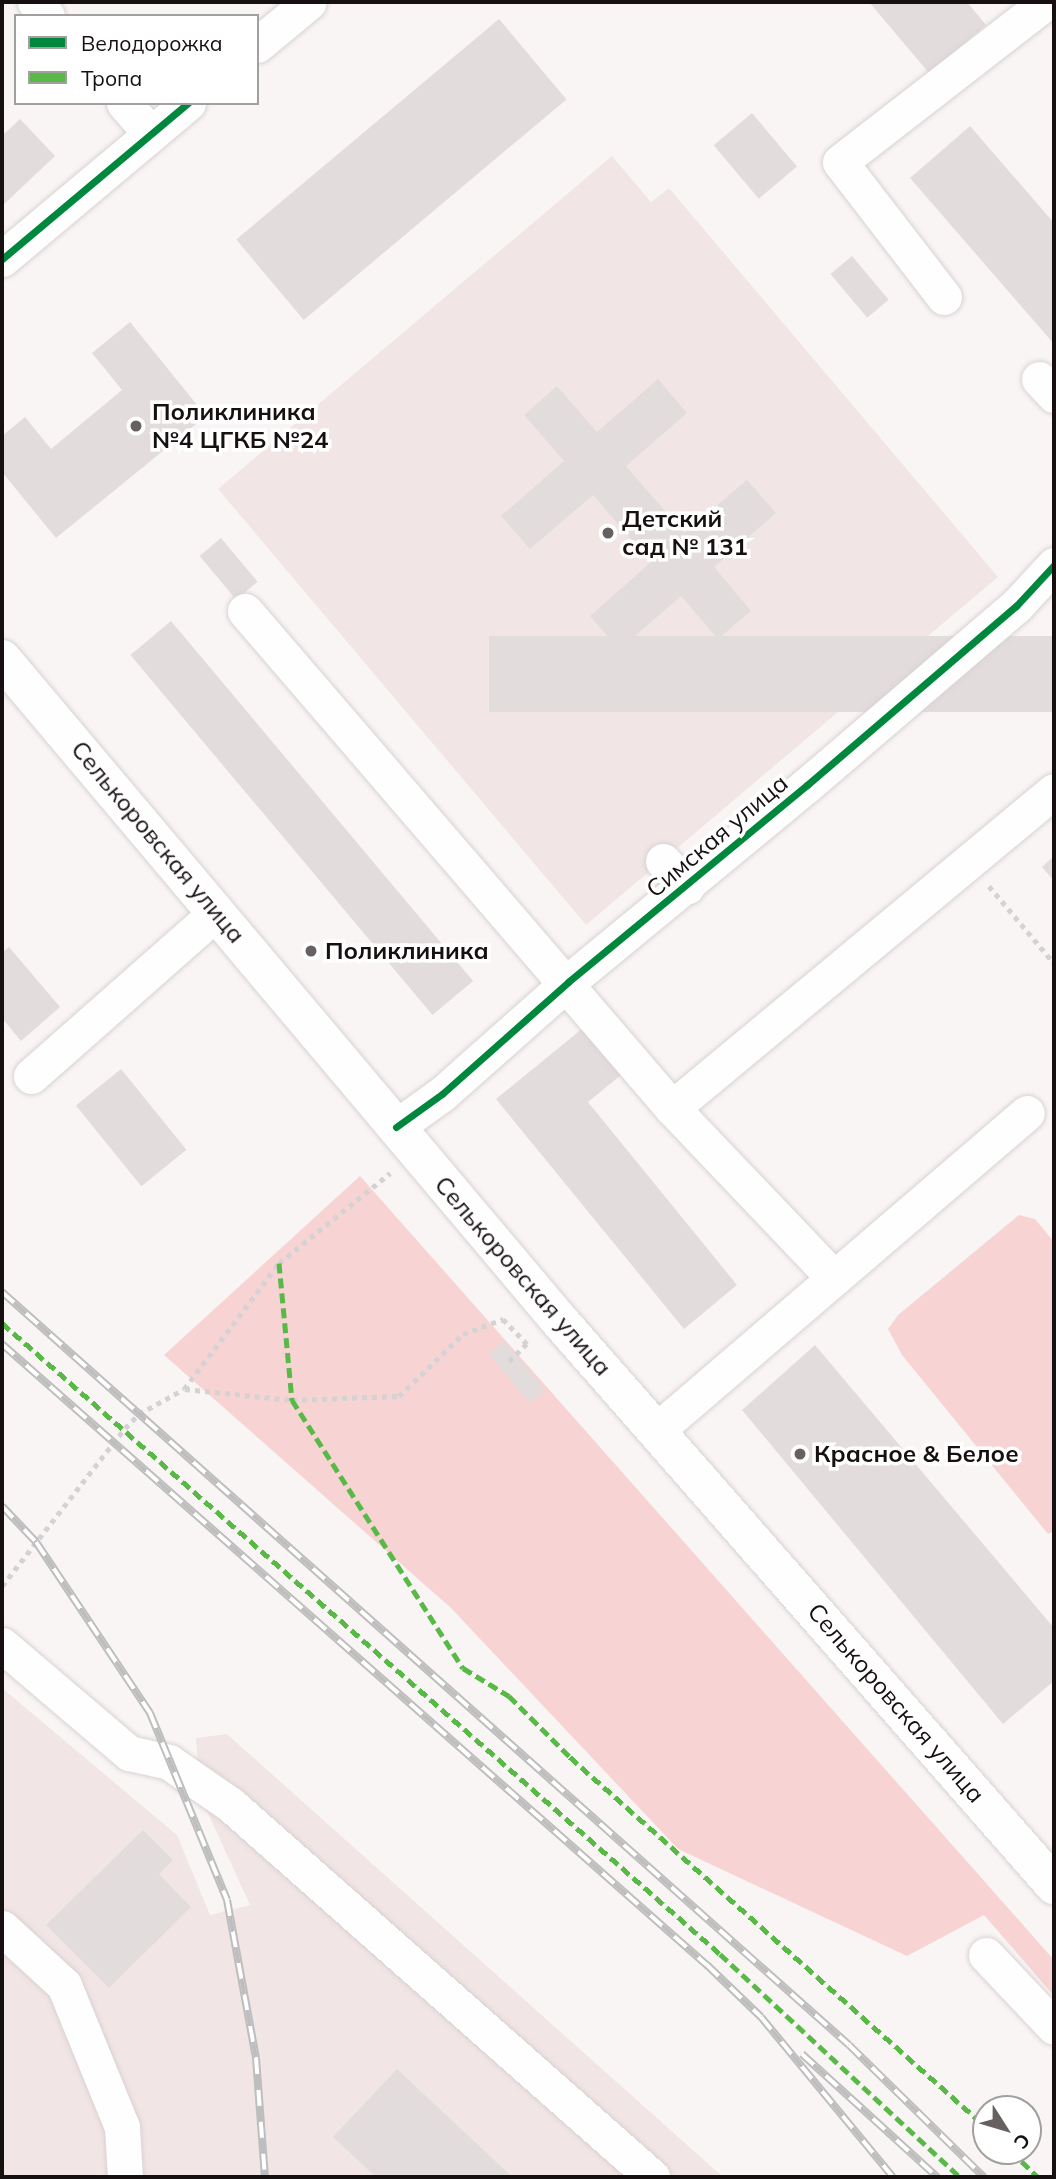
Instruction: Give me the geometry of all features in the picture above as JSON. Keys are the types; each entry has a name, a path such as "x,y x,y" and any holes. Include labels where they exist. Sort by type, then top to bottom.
{"main road":[{"name":"Селькоровская улица","path":"2,659 406,1140 1054,1885"}],"street":[{"path":"259,43 309,2"},
{"path":"944,297 839,162 1046,2"},
{"path":"126,105 151,134"},
{"path":"2,259 186,105"},
{"name":"Симская улица","path":"406,1140 442,1094 568,982 687,887 1016,606 1054,565"},
{"path":"245,611 568,982 672,1108 834,1279"},
{"path":"672,1108 1054,792"},
{"path":"663,861 687,887"},
{"path":"31,1076 217,912"},
{"path":"657,1430 1027,1113"},
{"path":"2,1644 129,1754 169,1762 232,1805 652,2177"},
{"path":"2,1928 64,1985 122,2127 125,2177"},
{"path":"985,1955 1054,2027"}],"path":[{"path":"969,863 1054,963"},
{"path":"2,1586 125,1428 139,1414 184,1389 279,1263 406,1140"},
{"path":"184,1389 292,1400 399,1396 463,1334 503,1319 527,1344 509,1362"}],"shaded area":[{"name":"Детский сад № 131","path":"612,156 651,202 669,188 998,577 586,925 218,489"},
{"path":"360,1176 1054,1960 1054,1996 984,1915 907,1956 678,1849 451,1608 164,1355"},
{"path":"1019,1215 1035,1219 1054,1242 1054,1531 1048,1534 902,1355 888,1329 898,1315"},
{"path":"2,1688 177,1835 210,1915 250,1905 200,1796 196,1738 227,1734 723,2177 2,2177"}],"building":[{"path":"869,2 967,2 986,25 929,73"},
{"path":"499,19 566,99 304,320 236,239"},
{"path":"752,113 797,167 759,199 714,145"},
{"path":"20,119 55,156 2,206 2,136"},
{"path":"970,126 1054,223 1054,344 910,178"},
{"path":"852,256 889,300 867,318 831,274"},
{"name":"Поликлиника №4 ЦГКБ №24","path":"130,322 206,416 56,538 2,472 2,436 25,417 51,449 122,390 92,353"},
{"path":"658,379 687,413 626,466 684,533 747,480 776,513 714,567 751,611 718,639 681,596 619,650 590,616 651,562 593,495 530,549 501,516 564,461 524,415 557,386 597,432"},
{"path":"221,538 258,582 236,600 200,556"},
{"path":"171,621 473,981 433,1015 130,655"},
{"path":"489,636 1054,636 1054,712 489,712"},
{"path":"1054,856 1054,881 1042,867"},
{"path":"9,947 60,1007 21,1041 2,1018 2,953"},
{"path":"588,1024 626,1071 588,1102 737,1285 684,1329 496,1099"},
{"path":"121,1069 186,1150 141,1186 76,1106"},
{"path":"504,1341 545,1390 530,1403 489,1354"},
{"path":"815,1345 1054,1628 1054,1681 1003,1724 742,1410"},
{"path":"143,1830 173,1860 159,1874 191,1907 109,1988 46,1925"},
{"path":"397,2069 512,2177 376,2177 333,2137"}],"railway":[{"path":"2,1292 849,2045 984,2177"},
{"path":"2,1344 707,1965 761,2017 893,2177"},
{"path":"2,1506 36,1542 150,1713 227,1900 256,2058 265,2177"},
{"path":"802,2054 937,2177"}],"marked path":[{"path":"279,1263 292,1400 463,1668 509,1696 570,1757 972,2115"},
{"path":"2,1323 720,1954 960,2177"},
{"path":"1026,2165 1038,2177"}],"cycle path":[{"path":"2,259 186,105"},
{"path":"396,1127 442,1094 568,982 807,785 1016,606 1054,565"}],"place":[{"name":"Поликлиника №4 ЦГКБ №24","path":"136,426"},
{"name":"Детский сад № 131","path":"608,533"},
{"name":"Поликлиника","path":"311,951"},
{"name":"Красное & Белое","path":"800,1454"}]}
